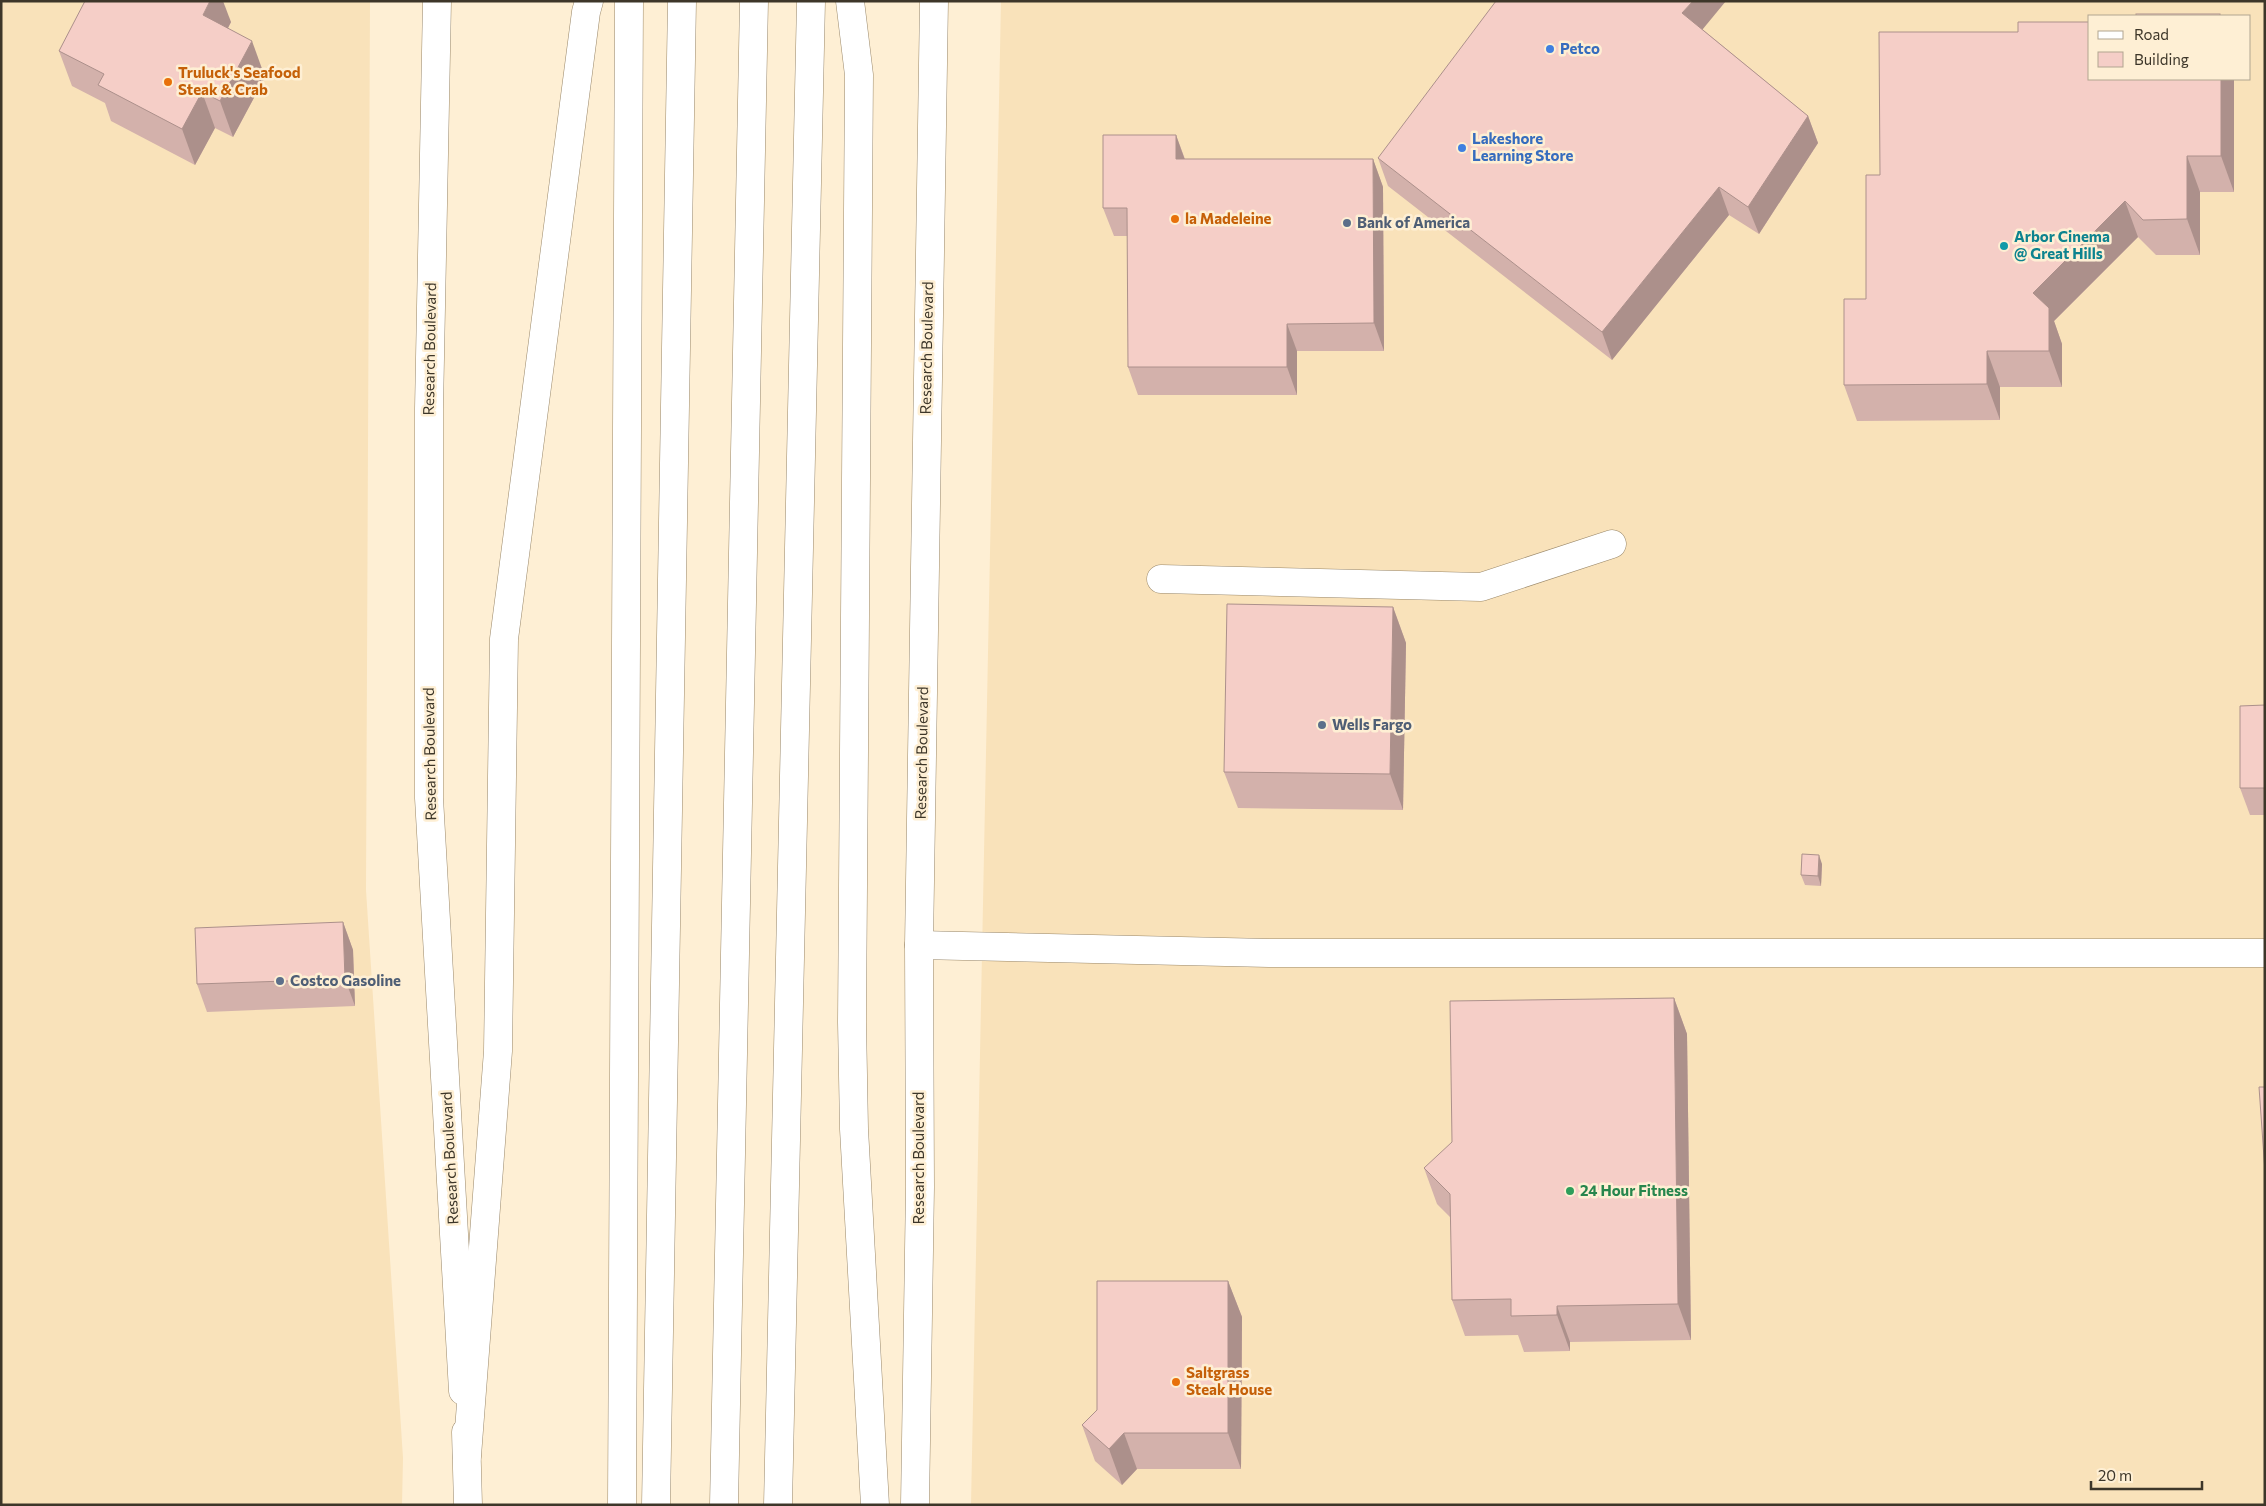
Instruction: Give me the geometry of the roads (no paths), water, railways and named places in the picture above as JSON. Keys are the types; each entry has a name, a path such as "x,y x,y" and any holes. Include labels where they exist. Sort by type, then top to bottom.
{"main road":[{"name":"Research Boulevard","path":"437,1 429,409 428,798 467,1456 468,1505"},
{"path":"467,1456 498,1051 504,639 586,12 590,1"},
{"path":"622,1505 629,1"},
{"path":"656,1505 682,1"},
{"path":"724,1505 754,1"},
{"path":"778,1505 811,1"},
{"path":"850,1 859,75 852,1022 854,1110 875,1505"},
{"name":"Research Boulevard","path":"915,1505 920,1187 919,945 934,1"},
{"path":"1161,579 1481,586 1612,544"},
{"path":"919,945 1269,953 2265,953"}],"place":[{"name":"Petco","path":"1550,49"},
{"name":"Truluck's Seafood Steak & Crab","path":"168,82"},
{"name":"Lakeshore Learning Store","path":"1462,148"},
{"name":"la Madeleine","path":"1175,219"},
{"name":"Bank of America","path":"1347,223"},
{"name":"Arbor Cinema @ Great Hills","path":"2004,246"},
{"name":"Wells Fargo","path":"1322,725"},
{"name":"Costco Gasoline","path":"280,981"},
{"name":"24 Hour Fitness","path":"1570,1191"},
{"name":"Saltgrass Steak House","path":"1176,1382"}]}
